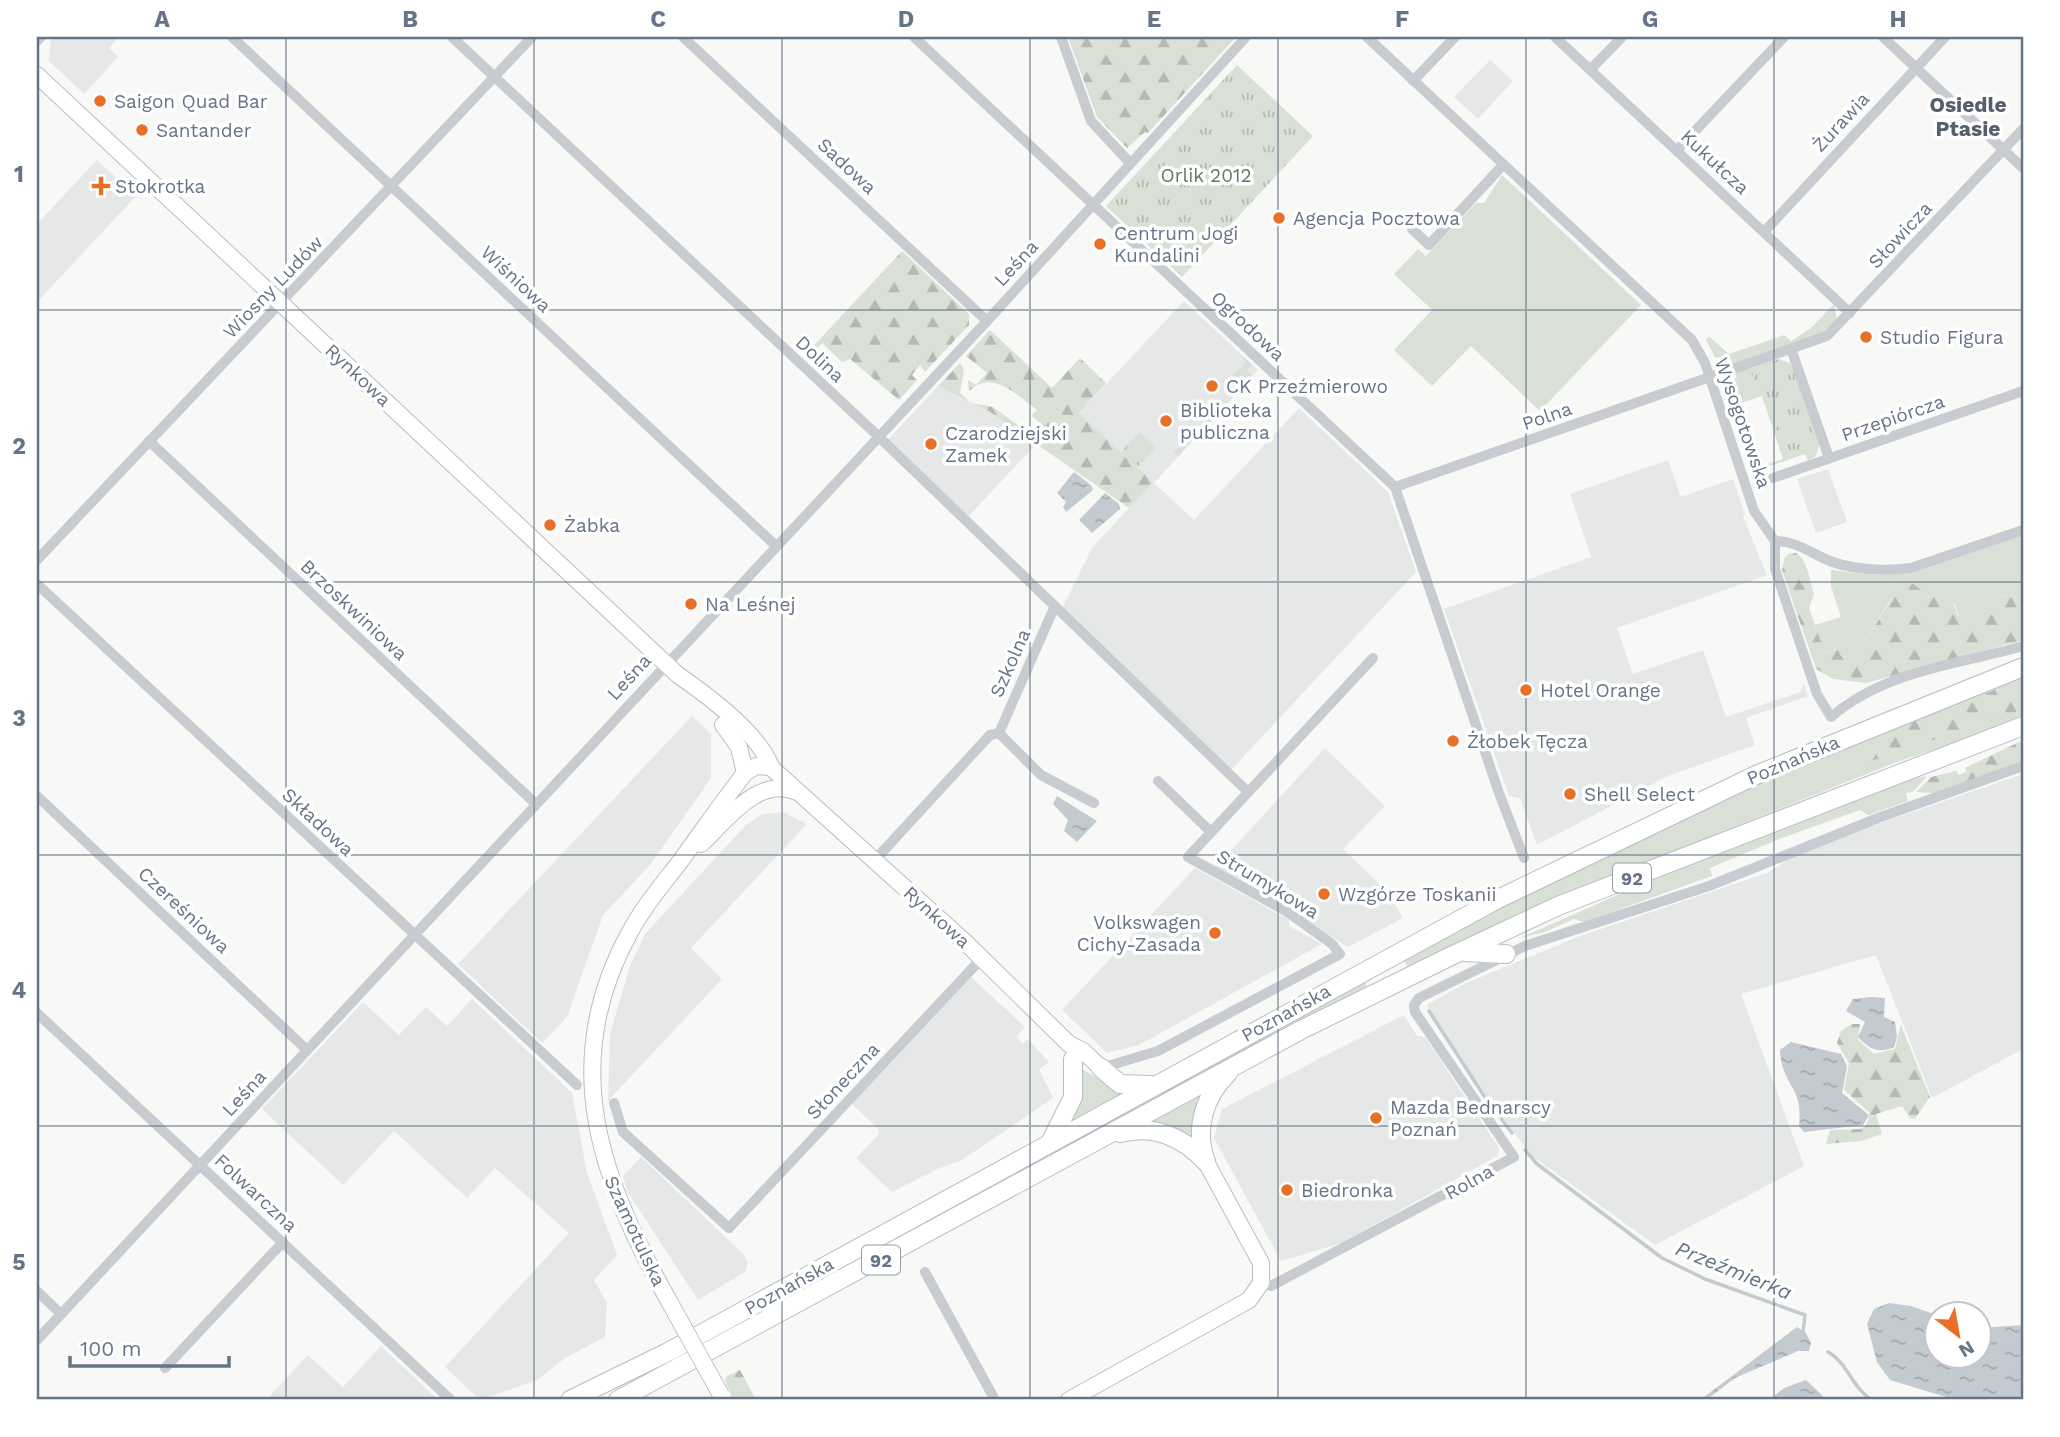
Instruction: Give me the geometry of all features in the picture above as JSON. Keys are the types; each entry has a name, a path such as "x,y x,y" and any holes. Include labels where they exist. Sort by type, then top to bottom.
{"main road":[{"name":"Poznańska","path":"570,1400 668,1352 1456,920 1602,847 1756,775 2023,667"},
{"name":"Poznańska","path":"618,1400 1245,1060 1448,957 1558,906 2023,726"},
{"path":"1448,957 1474,951 1506,954"},
{"path":"1050,1143 1073,1097 1071,1052"},
{"path":"1206,1162 1201,1134 1205,1105 1219,1083 1245,1060"},
{"path":"1101,1068 1123,1085 1155,1085"},
{"path":"1090,1144 1126,1132 1150,1130 1179,1139 1206,1162"}],"street":[{"path":"37,41 41,37"},
{"name":"Wiśniowa","path":"232,37 776,546"},
{"name":"Dolina","path":"453,37 878,436 1248,792"},
{"name":"Wiosny Ludów","path":"37,560 532,37"},
{"name":"Sadowa","path":"683,37 987,321"},
{"name":"Ogrodowa","path":"914,37 1395,487 1499,793 1524,858"},
{"path":"1061,37 1091,121 1130,163"},
{"name":"Leśna","path":"37,1340 536,804 672,669 776,546 987,321 1246,37"},
{"name":"Wysogotowska","path":"1367,37 1503,165 1678,323 1699,350 1754,511 1775,541"},
{"path":"1413,81 1455,37"},
{"name":"Kukułcza","path":"1555,37 1850,313"},
{"path":"1591,69 1622,37"},
{"path":"1677,150 1784,37"},
{"path":"1883,37 2023,168"},
{"name":"Żurawia","path":"1764,232 1945,37"},
{"name":"Rynkowa","path":"37,75 672,669 758,743 771,767"},
{"name":"Słowicza","path":"1710,377 1827,337 2023,129"},
{"path":"1412,229 1429,245 1503,165"},
{"path":"1791,349 1829,458"},
{"name":"Polna","path":"1395,487 1710,377"},
{"name":"Przepiórcza","path":"1773,478 2023,391"},
{"name":"Brzoskwiniowa","path":"149,442 536,804"},
{"path":"2023,530 1912,568 1894,570 1842,565 1796,543 1775,541 1775,569 1817,694 1831,717 1885,683 2023,646"},
{"name":"Składowa","path":"37,584 577,1085"},
{"name":"Szkolna","path":"999,733 1054,608"},
{"path":"1158,781 1212,832 1373,658"},
{"name":"Rynkowa","path":"672,669 723,725 982,958 1071,1052 1083,1051 1101,1068"},
{"path":"723,725 740,750 745,773 756,766 771,767"},
{"path":"874,861 990,734 999,733 1041,775 1094,803"},
{"path":"1506,954 1709,886 1878,818 2023,766"},
{"name":"Szamotulska","path":"680,861 751,797 771,767"},
{"name":"Szamotulska","path":"722,1398 627,1222 607,1172 595,1120 593,1066 601,1006 621,949 647,903 745,773"},
{"name":"Szamotulska","path":"751,797 772,788 788,788 800,794"},
{"name":"Czereśniowa","path":"37,796 307,1050"},
{"name":"Strumykowa","path":"1212,832 1188,857 1286,911 1332,944 1340,954"},
{"name":"Poznańska","path":"1101,1068 1158,1051 1340,954"},
{"name":"Rolna","path":"1261,1283 1271,1286 1299,1273 1514,1157 1415,1012 1414,1005 1424,996 1506,954"},
{"name":"Słoneczna","path":"614,1103 623,1132 729,1228 982,958"},
{"name":"Folwarczna","path":"37,1013 451,1400"},
{"path":"1069,1400 1249,1300 1261,1283 1261,1263 1206,1162"},
{"path":"165,1368 283,1242"},
{"path":"925,1272 995,1400"},
{"path":"37,1291 61,1314"}],"shaded area":[{"path":"51,37 119,37 109,48 118,57 84,94 49,61"},
{"path":"1490,60 1513,81 1478,119 1454,97"},
{"path":"97,160 136,196 37,302 37,224"},
{"path":"1184,301 1258,370 1154,483 1194,520 1299,408 1388,492 1416,572 1231,770 1061,611 1092,548 1153,482 1079,413"},
{"path":"938,386 990,412 1037,443 967,518 886,442"},
{"path":"1668,460 1681,497 1733,479 1745,514 1743,517 1767,575 1617,628 1633,674 1703,650 1726,717 1800,692 1804,683 1808,696 1746,718 1755,745 1668,776 1537,845 1520,798 1509,796 1444,609 1591,557 1570,494"},
{"path":"1828,469 1847,522 1816,533 1797,479"},
{"path":"692,716 711,734 711,778 650,865 603,915 567,1017 542,1043 458,964"},
{"path":"1325,748 1385,806 1343,849 1388,892 1403,918 1348,947 1309,923 1290,906 1216,867"},
{"path":"2023,774 2023,1049 1932,1098 1876,955 1741,994 1804,1166 1655,1245 1531,1155 1471,1075 1427,1005 1464,984 1580,936 1767,873 1805,849"},
{"path":"783,812 807,824 691,948 722,979 608,1101 610,1034 630,966 645,934 746,825 761,815"},
{"path":"1195,868 1289,920 1289,926 1322,944 1139,1045 1107,1053 1062,1010"},
{"path":"971,977 1025,1027 1016,1037 1023,1043 1028,1039 1049,1062 1039,1069 1053,1098 962,1160 937,1169 892,1192 856,1158 879,1134 878,1129 852,1104"},
{"path":"472,999 572,1093 587,1173 617,1255 594,1280 607,1303 605,1337 565,1358 537,1380 480,1400 445,1367 569,1233 495,1168 467,1198 394,1131 343,1185 262,1109 363,1002 399,1035 426,1007 447,1026"},
{"path":"1404,1015 1417,1036 1425,1037 1499,1148 1497,1156 1342,1243 1281,1261 1214,1138 1222,1109"},
{"path":"641,1157 743,1254 748,1262 745,1272 698,1300 627,1191 623,1176"},
{"path":"381,1346 438,1400 266,1400 308,1355 343,1387"}],"green space":[{"path":"1068,37 1236,37 1148,133 1145,132 1127,148 1097,117"},
{"name":"Orlik 2012","path":"1237,65 1313,136 1182,277 1106,206"},
{"path":"1502,175 1641,305 1540,411 1471,346 1432,386 1394,350 1432,310 1394,274 1418,249 1426,256 1476,203 1484,203"},
{"path":"902,251 969,314 969,325 925,372 920,365 912,375 917,380 899,400 850,359 842,362 822,343 808,358 805,355"},
{"path":"1834,304 1837,319 1822,334 1733,365 1731,360 1715,357 1706,340 1709,336 1729,354 1784,335 1791,341 1811,328"},
{"path":"990,330 1052,388 1080,358 1106,383 1079,413 1153,482 1129,508 973,403 993,407 1030,434 1043,425 1032,416 1037,410 1004,387 987,383 969,391 968,380 976,385 987,373 966,356"},
{"path":"1243,356 1251,364 1247,371 1252,376 1178,456 1174,452 1232,396 1229,380 1245,363"},
{"path":"1779,359 1790,363 1819,445 1816,456 1808,461 1805,454 1764,468 1769,482 1762,487 1754,469 1783,459 1762,396 1738,404 1756,458 1751,460 1726,384 1737,377 1735,373"},
{"path":"1779,359 1792,366 1819,445 1786,457 1761,383 1755,384 1750,368"},
{"path":"960,363 964,370 960,393 970,402 938,386"},
{"path":"1140,432 1156,447 1137,467 1121,452"},
{"path":"2023,535 2023,596 1995,597 1966,619 1959,618 1955,604 1931,598 1906,579 1881,589 1881,594 1890,601 1866,638 1847,657 1841,656 1836,649 1825,653 1823,650 1815,625 1841,617 1831,586 1831,570 1874,575 1912,573"},
{"path":"1796,553 1803,559 1808,572 1814,594 1809,608 1825,653 1838,649 1841,656 1847,657 1854,651 1866,639 1890,602 1881,594 1881,589 1906,579 1931,597 1940,592 1948,597 1959,618 1966,619 1995,597 2023,596 2023,640 1866,683 1833,679 1816,669 1782,570 1785,557"},
{"path":"2023,675 2023,720 1897,762 1706,838 1550,904 1409,970 1402,956 1446,932 1772,777"},
{"path":"2023,679 2023,710 1871,761 1864,741"},
{"path":"2023,740 2023,762 1934,793 1916,792 1931,777 1956,771 1958,775 1966,772 1965,768"},
{"path":"1927,776 1913,792 1906,793 1908,801 1868,815 1860,810 1779,839 1710,868 1712,876 1584,922 1574,919 1545,932 1520,938 1692,862 1912,779"},
{"path":"1364,979 1368,990 704,1349 700,1341"},
{"path":"1852,1024 1860,1024 1858,1040 1874,1054 1895,1049 1901,1025 1930,1097 1915,1119 1910,1118 1902,1106 1876,1114 1882,1134 1861,1141 1826,1144 1830,1130 1860,1129 1866,1126 1870,1113 1844,1090 1849,1063 1837,1043 1841,1031"},
{"path":"1080,1068 1124,1094 1069,1123 1080,1099"},
{"path":"1203,1090 1194,1140 1145,1122"},
{"path":"740,1370 756,1400 733,1400 725,1380 727,1376"}],"water":[{"path":"1074,472 1091,485 1093,490 1066,512 1063,507 1066,502 1057,493"},
{"path":"1105,493 1119,504 1120,509 1092,533 1079,520"},
{"path":"1057,796 1097,821 1077,842 1064,831 1068,820 1053,804"},
{"path":"1885,998 1884,1017 1895,1022 1897,1037 1894,1047 1889,1049 1874,1049 1862,1041 1858,1037 1865,1022 1846,1011 1853,999"},
{"path":"1791,1042 1841,1054 1847,1066 1842,1093 1869,1115 1863,1125 1804,1132 1799,1126 1798,1102 1781,1062 1780,1050"},
{"path":"1889,1303 1924,1310 1924,1370 1994,1370 1994,1327 2023,1325 2023,1400 1956,1400 1890,1380 1877,1362 1867,1324 1874,1309"},
{"path":"1797,1327 1806,1333 1811,1343 1809,1351 1798,1351 1735,1378 1706,1400 1700,1400"},
{"path":"1806,1380 1827,1400 1769,1400 1784,1388"}],"waterway":[{"name":"Przeźmierka","path":"1429,1011 1488,1102"},
{"name":"Przeźmierka","path":"1497,1113 1512,1133"},
{"name":"Przeźmierka","path":"1525,1150 1537,1164 1662,1258 1705,1279 1805,1315 1803,1332"},
{"name":"Przeźmierka","path":"1828,1352 1840,1362 1859,1389 1872,1400"}],"place":[{"name":"Saigon Quad Bar","path":"100,101"},
{"name":"Santander","path":"142,130"},
{"name":"Stokrotka","path":"101,186"},
{"name":"Agencja Pocztowa","path":"1279,218"},
{"name":"Centrum Jogi Kundalini","path":"1100,244"},
{"name":"Studio Figura","path":"1866,337"},
{"name":"CK Przeźmierowo","path":"1212,386"},
{"name":"Biblioteka publiczna","path":"1166,421"},
{"name":"Czarodziejski Zamek","path":"931,444"},
{"name":"Żabka","path":"550,525"},
{"name":"Na Leśnej","path":"691,604"},
{"name":"Hotel Orange","path":"1526,690"},
{"name":"Żłobek Tęcza","path":"1453,741"},
{"name":"Shell Select","path":"1570,794"},
{"name":"Wzgórze Toskanii","path":"1324,894"},
{"name":"Volkswagen Cichy-Zasada","path":"1215,933"},
{"name":"Mazda Bednarscy Poznań","path":"1376,1118"},
{"name":"Biedronka","path":"1287,1190"}],"district":[{"name":"Osiedle Ptasie","path":"1968,116"}]}
